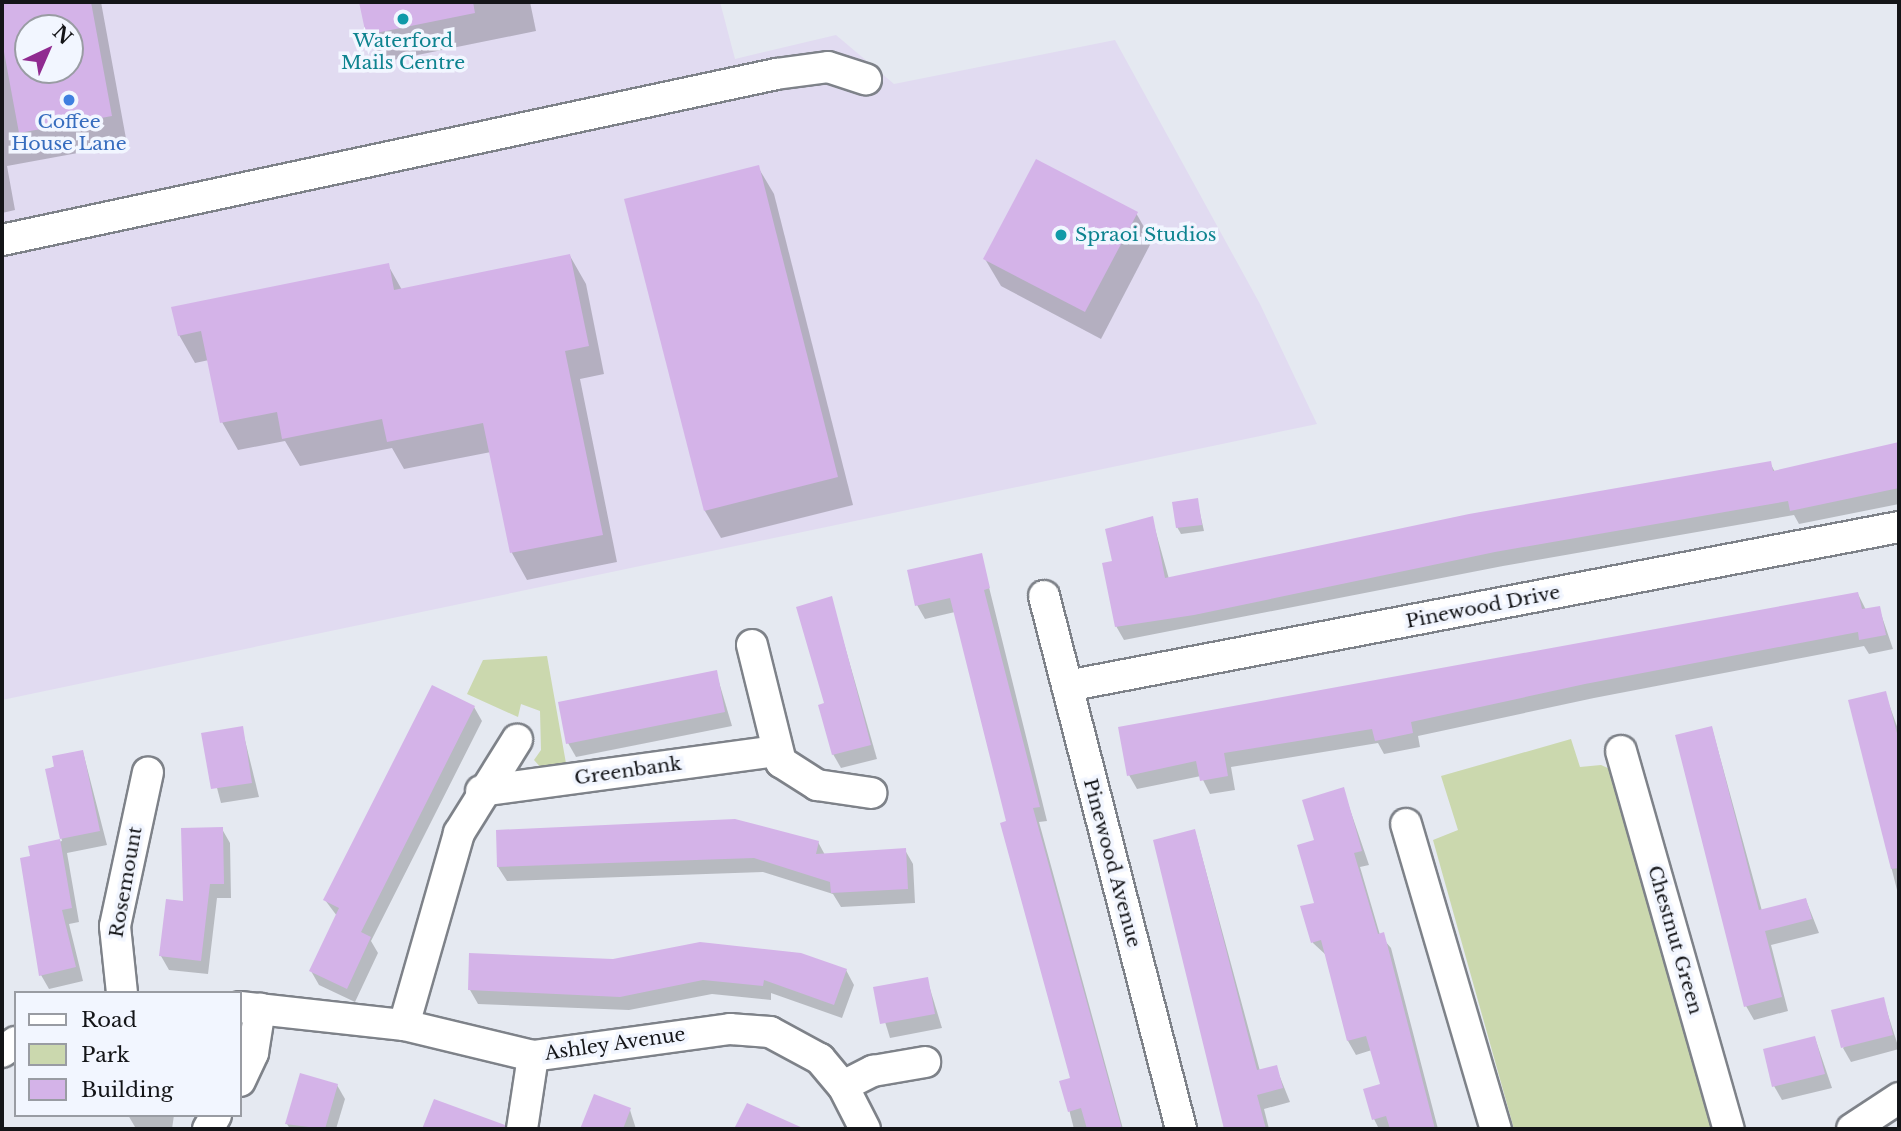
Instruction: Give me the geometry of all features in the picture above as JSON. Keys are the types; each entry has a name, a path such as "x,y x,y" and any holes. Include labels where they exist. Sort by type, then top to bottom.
{"street":[{"path":"2,240 776,74 828,67 866,79"},
{"name":"Pinewood Drive","path":"1067,686 1899,527"},
{"name":"Pinewood Avenue","path":"1044,596 1181,1129"},
{"path":"752,645 775,751 786,766 817,785 871,793"},
{"path":"404,1025 456,840 481,791 517,740"},
{"name":"Greenbank","path":"481,791 775,751"},
{"name":"Chestnut Green","path":"1621,751 1729,1129"},
{"name":"Rosemount","path":"122,991 115,926 148,772"},
{"path":"1406,824 1496,1129"},
{"path":"242,1077 253,1053 250,1008"},
{"name":"Ashley Avenue","path":"250,1008 404,1025 533,1056 749,1028 806,1047 843,1086 864,1129"},
{"path":"522,1129 533,1056"},
{"path":"843,1086 873,1071 925,1062"},
{"path":"1852,1129 1899,1098"}],"shaded area":[{"path":"2,2 720,2 735,59 836,35 894,84 1115,40 1260,304 1317,424 2,700"}],"green space":[{"path":"547,656 567,769 543,770 534,760 541,750 540,711 521,704 518,717 467,694 483,660"},
{"path":"1571,739 1580,767 1601,765 1619,773 1715,1129 1514,1129 1433,840 1458,830 1441,776"}],"building":[{"path":"2,2 91,2 112,116 19,133 2,41"},
{"name":"Waterford Mails Centre","path":"359,2 473,2 475,13 366,35"},
{"name":"Spraoi Studios","path":"1036,159 1138,212 1085,312 983,259"},
{"path":"759,165 838,477 704,511 624,199"},
{"path":"570,254 589,346 565,351 603,535 510,553 483,423 387,442 382,419 282,439 277,412 220,423 201,331 178,336 171,307 389,263 394,290"},
{"path":"1899,442 1899,488 1790,511 1788,501 1495,552 1194,615 1115,627 1102,563 1112,561 1105,529 1153,516 1165,578 1469,514 1771,461 1773,471"},
{"path":"1198,498 1202,525 1176,528 1172,502"},
{"path":"982,553 990,588 984,590 1040,807 1033,808 1122,1129 1087,1129 1081,1108 1068,1112 1059,1081 1070,1078 1000,823 1006,821 950,598 915,606 907,570"},
{"path":"1858,592 1862,609 1880,606 1886,635 1859,640 1858,632 1585,684 1411,722 1413,733 1375,741 1372,729 1224,753 1228,776 1200,781 1196,761 1127,776 1118,727"},
{"path":"832,596 871,745 832,755 818,705 824,703 796,607"},
{"path":"717,670 725,712 566,744 558,702"},
{"path":"432,685 475,706 361,932 371,937 347,989 309,971 339,908 323,900"},
{"path":"1886,691 1899,741 1899,868 1891,869 1848,700"},
{"path":"243,726 252,783 211,789 201,733"},
{"path":"1712,726 1759,910 1806,898 1812,919 1765,931 1782,997 1744,1007 1675,735"},
{"path":"83,750 100,831 60,839 45,769 54,767 52,756"},
{"path":"1344,787 1362,851 1354,853 1378,934 1384,932 1435,1129 1390,1129 1386,1116 1372,1120 1363,1089 1380,1084 1366,1036 1347,1041 1321,940 1311,943 1300,906 1314,903 1297,845 1314,840 1302,800"},
{"path":"735,819 819,841 816,854 906,848 908,889 831,893 830,882 754,858 497,867 496,830"},
{"path":"223,827 224,884 210,884 201,961 159,956 166,899 183,901 181,828"},
{"path":"1195,829 1257,1070 1277,1065 1283,1088 1257,1095 1266,1129 1224,1129 1153,840"},
{"path":"60,839 72,908 62,910 76,967 39,976 20,858 30,856 28,846"},
{"path":"700,942 801,953 847,969 834,1005 764,980 763,986 703,980 620,997 468,990 469,953 613,959"},
{"path":"928,977 935,1014 880,1024 873,987"},
{"path":"1884,997 1893,1035 1841,1048 1831,1010"},
{"path":"1815,1036 1825,1074 1772,1087 1763,1049"},
{"path":"300,1073 338,1084 325,1129 285,1124"},
{"path":"594,1094 631,1108 623,1129 580,1129"},
{"path":"434,1099 505,1125 505,1129 422,1129"},
{"path":"747,1103 805,1129 734,1129"}],"place":[{"name":"Waterford Mails Centre","path":"403,19"},
{"name":"Coffee House Lane","path":"69,100"},
{"name":"Spraoi Studios","path":"1061,235"}]}
